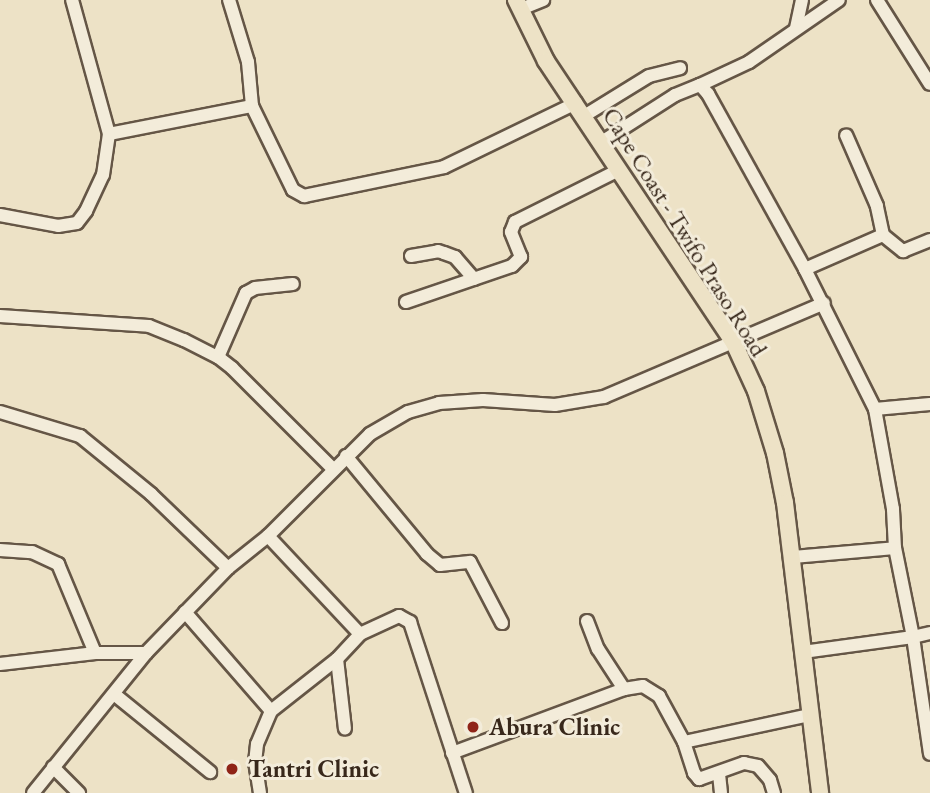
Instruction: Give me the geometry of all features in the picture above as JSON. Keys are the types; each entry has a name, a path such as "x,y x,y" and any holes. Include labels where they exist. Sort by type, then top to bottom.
{"main road":[{"name":"Cape Coast - Twifo Praso Road","path":"519,5 546,61 733,341 767,422 793,557 820,793"}],"street":[{"path":"0,215 58,226 77,223 100,185 109,134 72,0"},
{"path":"229,0 248,62 252,106 293,190 304,196 444,167 580,110 649,76 680,68"},
{"path":"519,5 542,0"},
{"path":"796,28 802,0"},
{"path":"600,143 675,95 749,62 839,0"},
{"path":"877,0 929,78"},
{"path":"700,85 708,94 824,303 875,409 893,509 895,548 913,636 930,754"},
{"path":"109,134 252,106"},
{"path":"846,135 877,206 883,236 903,251 930,240"},
{"path":"406,302 512,267 518,261 520,252 512,227 522,216 568,197 619,170"},
{"path":"805,269 883,236"},
{"path":"411,256 438,251 455,257 474,279"},
{"path":"218,357 246,293 255,288 293,284"},
{"path":"33,793 146,653 228,568 268,536 345,456 370,434 408,412 439,402 483,400 555,405 591,400 682,366 733,341 824,303"},
{"path":"0,316 149,326 218,357 333,469"},
{"path":"875,409 930,404"},
{"path":"0,412 79,436 151,494 228,568"},
{"path":"345,456 440,565 470,562 502,623"},
{"path":"268,536 360,634"},
{"path":"793,557 895,548"},
{"path":"0,550 32,552 58,564 95,653"},
{"path":"185,612 271,711"},
{"path":"260,793 255,763 257,744 271,711 337,659 360,634 399,616 410,622 466,793"},
{"path":"587,621 598,649 624,689"},
{"path":"803,652 930,633"},
{"path":"0,664 95,653 146,653"},
{"path":"337,659 345,729"},
{"path":"452,753 624,689 643,687 652,689 659,696 684,742 694,774 699,779 744,763 758,766 770,780 774,793"},
{"path":"114,694 210,772"},
{"path":"684,742 810,715"},
{"path":"52,767 79,793"},
{"path":"719,774 721,793"}],"place":[{"name":"Abura Clinic","path":"473,727"},
{"name":"Tantri Clinic","path":"232,769"}]}
